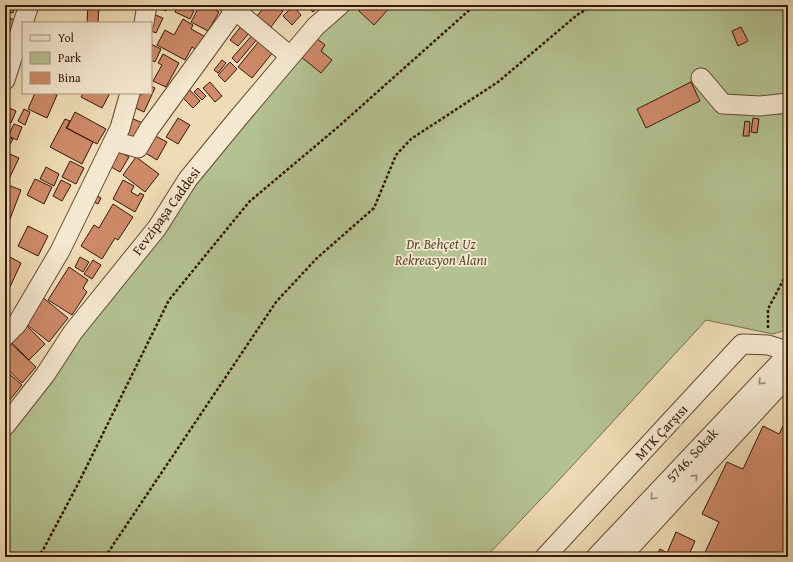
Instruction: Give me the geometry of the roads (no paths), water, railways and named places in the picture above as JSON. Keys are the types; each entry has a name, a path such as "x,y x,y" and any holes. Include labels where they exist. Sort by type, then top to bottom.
{"street":[{"path":"23,22 29,5"},
{"path":"144,22 147,5"},
{"name":"Fevzipaşa Caddesi","path":"5,426 44,375 73,332 157,228 188,179 316,26 340,5"},
{"path":"114,142 138,148 149,129 234,7 290,56"},
{"path":"5,80 22,26"},
{"path":"701,78 723,104 760,106 788,103"},
{"path":"5,336 17,324 60,251 114,142 120,128 130,94"},
{"name":"MTK Çarşısı","path":"547,556 742,344 768,345 788,352"},
{"name":"5746. Sokak","path":"596,557 788,352"},
{"name":"5746. Sokak","path":"621,557 788,376"}],"park label":[{"name":"Dr. Behçet Uz Rekreasyon Alanı","path":"441,252"}]}
